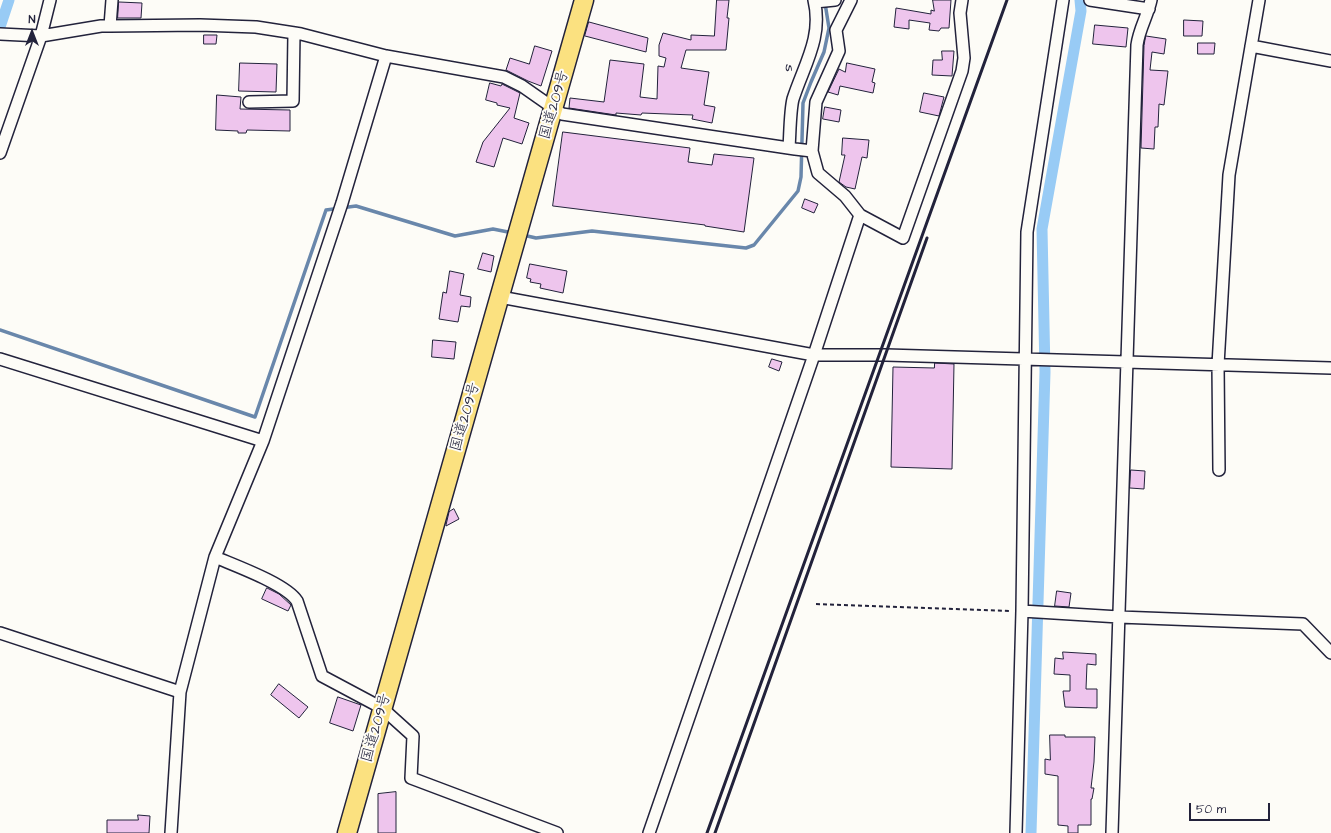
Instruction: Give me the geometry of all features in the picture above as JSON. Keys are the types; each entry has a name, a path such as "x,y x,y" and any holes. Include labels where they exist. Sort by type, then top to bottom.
{"highway":[{"name":"国道209号","path":"346,833 584,0"}],"street":[{"path":"0,153 36,36 50,0"},
{"path":"110,26 112,0"},
{"path":"814,1 835,0"},
{"path":"801,150 816,102 839,51 836,30 851,0"},
{"path":"0,34 36,36 101,26 200,25 256,27 294,33 386,56 504,77 522,86 562,114 801,150 818,173 845,196 860,215 903,238 962,71 964,58 960,13 962,0"},
{"path":"1016,833 1022,612 1027,232 1064,0"},
{"path":"1090,0 1150,4 1138,36 1137,45 1112,833"},
{"path":"1219,470 1218,365 1229,175 1259,0"},
{"name":"s","path":"801,150 793,100 812,51 816,28 814,1"},
{"path":"249,102 293,101 294,33"},
{"path":"1251,46 1331,61"},
{"path":"171,833 180,692 215,557 263,442 340,208 386,56"},
{"path":"649,833 814,355 860,215"},
{"path":"500,297 814,355 886,355 1331,368"},
{"path":"0,359 263,442"},
{"path":"215,557 281,587 294,597 297,601 322,676 382,708 413,736 411,778 557,833"},
{"path":"1022,612 1303,624 1331,653"},
{"path":"0,633 180,692"}],"path":[{"path":"816,604 1022,612"}],"building":[{"path":"717,0 729,0 726,50 686,50 681,68 709,72 704,105 715,107 712,123 692,119 693,115 642,113 641,115 616,113 616,115 569,108 570,98 604,102 610,60 644,64 640,97 657,99 658,66 664,67 666,58 659,56 659,45 663,33 691,40 691,35 714,36"},
{"path":"933,0 951,0 949,28 941,28 939,31 929,30 930,23 909,20 909,29 894,27 896,8 931,14 931,10 934,11"},
{"path":"119,2 142,3 141,18 118,18"},
{"path":"1184,20 1203,21 1202,36 1184,36"},
{"path":"589,22 648,38 646,52 585,36"},
{"path":"1095,25 1128,28 1126,47 1093,44"},
{"path":"204,35 217,35 216,44 204,44"},
{"path":"1146,36 1166,39 1164,54 1152,52 1150,70 1168,71 1164,105 1159,104 1158,127 1155,127 1154,149 1141,148 1144,46"},
{"path":"1198,43 1215,43 1214,54 1198,54"},
{"path":"535,46 552,51 541,86 506,70 510,58 529,64"},
{"path":"942,51 954,51 952,76 932,75 933,60 942,60"},
{"path":"240,63 277,64 276,92 239,91"},
{"path":"847,63 875,69 872,82 875,83 873,93 840,86 838,95 828,92 839,69 845,72"},
{"path":"490,83 501,86 502,84 520,93 514,118 529,123 522,144 503,138 494,167 476,162 483,142 510,108 497,105 497,103 486,100"},
{"path":"924,93 944,97 939,116 920,112"},
{"path":"217,95 241,97 240,109 290,110 290,131 247,130 246,133 238,133 238,131 216,130"},
{"path":"825,107 841,110 839,122 823,119"},
{"path":"563,132 690,148 688,162 712,165 714,154 754,158 744,232 705,225 553,206"},
{"path":"843,138 869,140 867,158 862,157 855,189 846,187 839,182 845,155 842,155"},
{"path":"805,199 818,204 814,213 802,208"},
{"path":"483,253 494,256 491,272 478,269"},
{"path":"530,264 567,271 563,293 540,288 541,284 530,282 531,279 527,278"},
{"path":"450,271 464,274 460,295 471,297 470,307 461,306 458,322 439,319 443,292 446,293"},
{"path":"433,340 456,342 454,359 432,357"},
{"path":"772,359 782,362 779,371 769,367"},
{"path":"935,363 954,364 952,469 891,467 893,367 934,368"},
{"path":"1131,470 1145,471 1144,489 1130,488"},
{"path":"454,509 459,519 446,526 449,512"},
{"path":"267,588 279,594 291,605 288,611 262,599"},
{"path":"1057,591 1071,593 1069,607 1055,606"},
{"path":"1063,652 1096,654 1096,665 1087,664 1086,689 1097,689 1097,708 1065,707 1063,691 1070,691 1070,675 1054,674 1055,658 1063,659"},
{"path":"279,684 308,707 299,718 271,695"},
{"path":"338,697 361,705 353,731 330,723"},
{"path":"1050,735 1065,735 1065,737 1095,737 1091,788 1094,788 1091,799 1091,825 1078,825 1078,833 1068,833 1068,826 1058,825 1058,776 1045,774 1045,759 1050,760"},
{"path":"396,792 396,833 378,833 378,794"},
{"path":"138,815 150,816 149,833 107,833 107,820 138,820"}],"waterway":[{"path":"0,27 9,0"},
{"path":"1031,833 1045,372 1042,229 1081,11 1080,0"},
{"path":"523,235 536,238 592,231 746,248 754,245 798,191 801,177 803,103 824,52 829,28 825,3"},
{"path":"0,330 255,417 326,210 356,206 455,236 493,229 513,233"}],"railway":[{"path":"707,833 1007,0"},
{"path":"715,833 927,238"}]}
